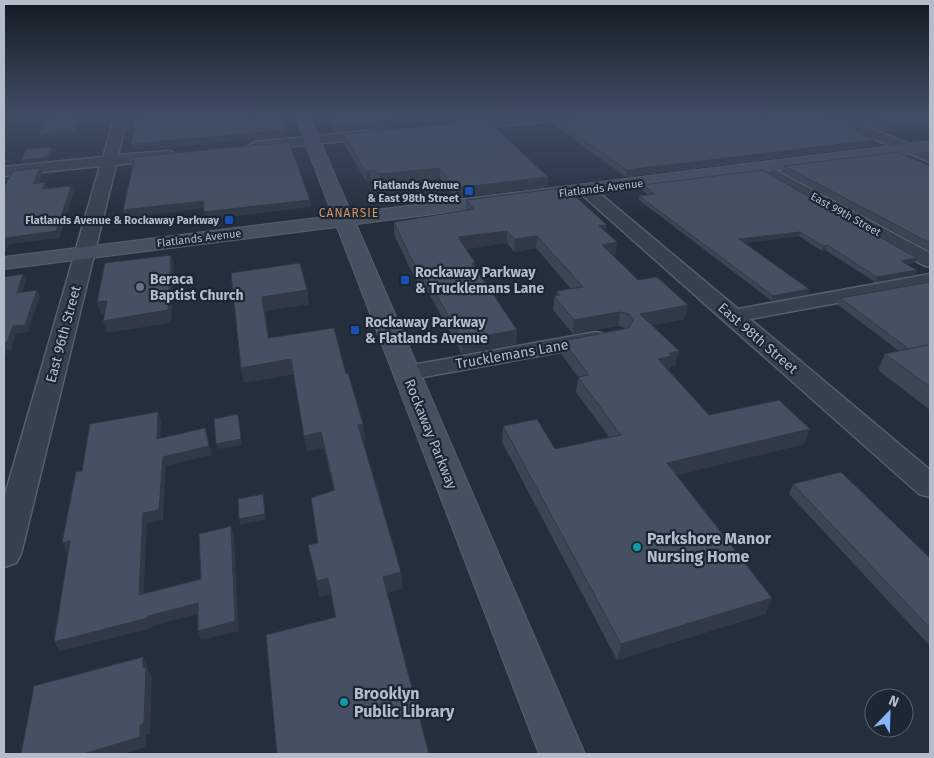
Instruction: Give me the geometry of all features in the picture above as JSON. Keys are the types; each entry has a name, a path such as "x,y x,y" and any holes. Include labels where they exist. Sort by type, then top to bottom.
{"main road":[{"name":"Rockaway Parkway","path":"315,148 562,754"},
{"name":"Flatlands Avenue","path":"4,263 913,148"}],"street":[{"name":"East 96th Street","path":"4,554 113,148"},
{"path":"909,149 930,158"},
{"path":"4,170 186,153"},
{"name":"East 99th Street","path":"762,168 930,261"},
{"name":"East 98th Street","path":"586,190 930,486"},
{"path":"733,316 930,280"},
{"name":"Trucklemans Lane","path":"406,373 618,335"}],"building":[{"path":"51,148 47,157 21,160 26,149"},
{"path":"224,148 291,148 310,200 204,212 203,201 123,210 135,157"},
{"path":"352,148 517,148 548,177 456,188 439,168 380,174 371,170 365,171"},
{"path":"596,148 805,148 627,170"},
{"path":"898,152 930,166 930,243 784,166"},
{"path":"40,168 33,184 46,182 42,189 71,186 56,231 6,238 4,241 4,187 13,171"},
{"path":"762,170 917,258 901,261 917,270 877,277 827,245 823,246 800,232 739,239 809,289 773,296 639,196 654,194 643,185"},
{"path":"562,188 572,197 576,197 607,225 599,226 617,242 602,245 638,280 657,277 688,305 640,314 679,351 669,353 672,356 658,359 709,415 779,400 810,429 667,463 772,598 621,644 503,426 537,419 555,449 621,435 578,377 589,375 563,341 629,328 633,320 629,314 620,312 574,320 554,296 560,295 557,291 583,287 537,236 515,239 507,231 458,237 475,262 472,263 517,330 462,340 423,271 419,271 410,256 394,222 474,209 466,200"},
{"path":"171,255 168,310 103,321 107,301 97,302 105,263"},
{"path":"300,263 307,290 262,297 268,338 334,328 346,374 348,373 363,424 358,425 401,572 383,577 429,754 277,754 266,635 336,617 328,578 317,581 308,545 318,543 311,498 335,490 321,432 304,436 291,359 241,368 231,273"},
{"path":"23,274 17,293 37,290 25,325 13,326 7,342 4,343 4,277"},
{"path":"930,282 930,348 927,345 909,349 840,298"},
{"path":"927,345 930,348 930,387 885,354"},
{"path":"158,412 157,439 205,428 209,446 163,457 159,510 143,513 139,595 201,579 199,534 231,526 235,621 198,631 198,603 54,642 70,541 62,543 76,472 82,471 90,424"},
{"path":"238,414 241,439 216,444 214,419"},
{"path":"841,472 930,558 930,628 793,484"},
{"path":"263,494 265,514 239,519 238,499"},
{"path":"143,657 143,668 146,667 144,723 140,725 140,737 83,754 21,754 34,686"}],"place":[{"name":"Flatlands Avenue & East 98th Street","path":"469,191"},
{"name":"Flatlands Avenue & Rockaway Parkway","path":"229,220"},
{"name":"Rockaway Parkway & Trucklemans Lane","path":"405,280"},
{"name":"Beraca Baptist Church","path":"140,287"},
{"name":"Rockaway Parkway & Flatlands Avenue","path":"355,330"},
{"name":"Parkshore Manor Nursing Home","path":"637,547"},
{"name":"Brooklyn Public Library","path":"344,702"}],"district":[{"name":"CANARSIE","path":"349,213"}]}
